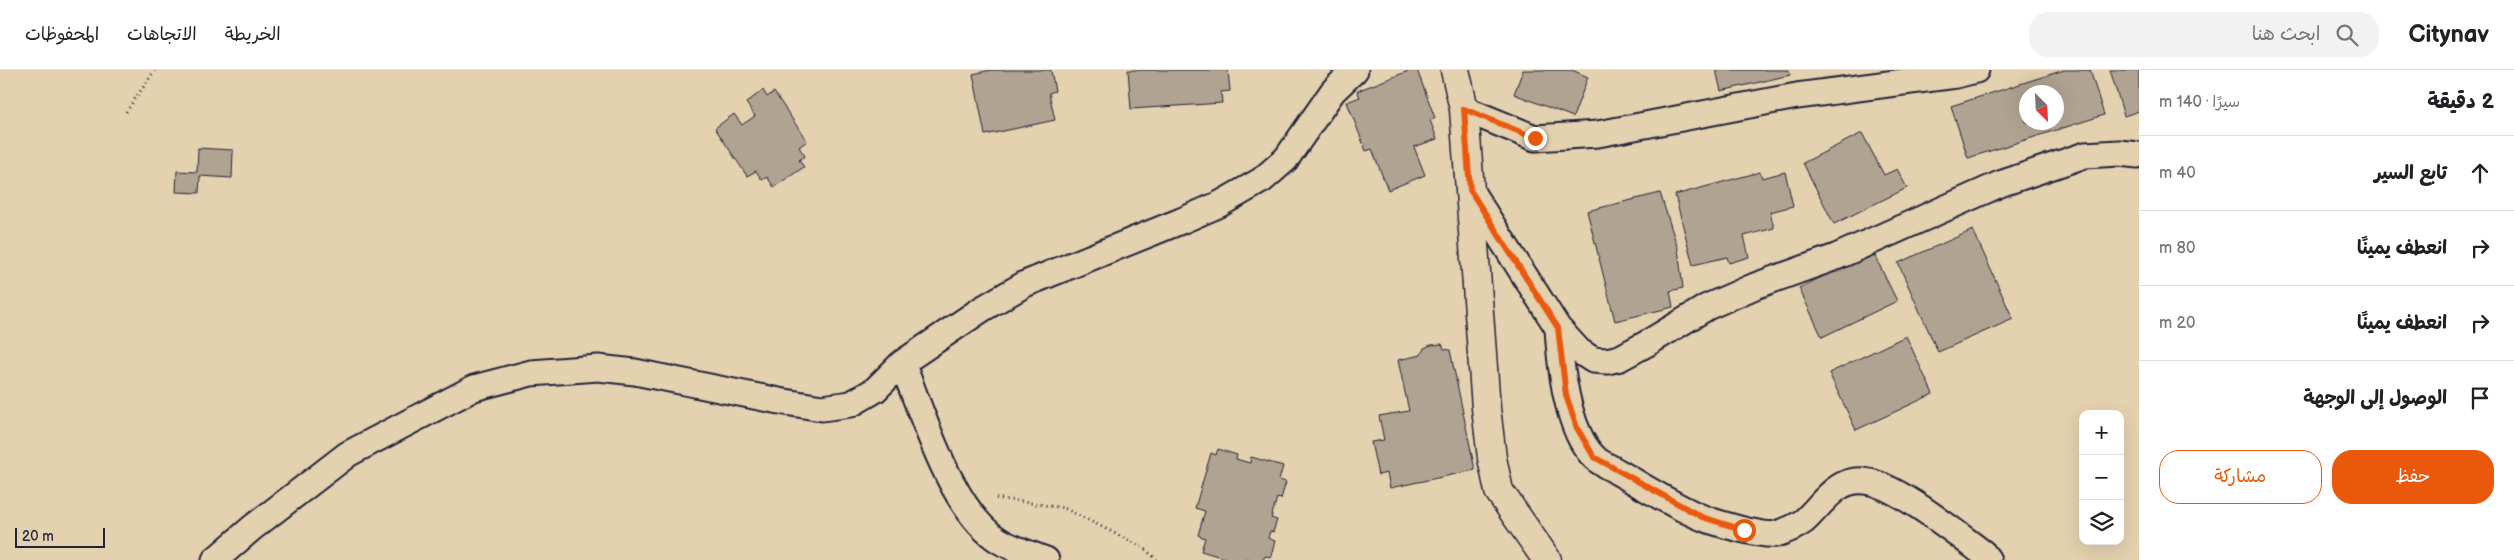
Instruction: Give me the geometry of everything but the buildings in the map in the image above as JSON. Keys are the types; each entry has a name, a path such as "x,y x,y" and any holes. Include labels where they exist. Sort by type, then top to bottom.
{"street":[{"path":"215,560 252,528 348,454 474,388 531,373 598,368 635,372 822,408 851,404 875,390 902,363 982,309 1025,284 1188,218 1262,180 1286,159 1333,91 1356,70"},
{"path":"1455,70 1464,109 1486,408 1492,458 1499,492 1547,560"},
{"path":"1464,109 1535,138 1598,134 1797,96 1956,75 1976,70"},
{"path":"1470,190 1558,328 1579,352 1593,360 1607,361 1620,358 1707,307 1755,286 1836,257 2000,184 2085,155 2120,153 2138,155"},
{"path":"1558,328 1566,395 1577,428 1594,457 1627,477 1702,517 1744,530 1774,534 1794,527 1804,521 1841,485 1855,480 1877,483 1924,510 1983,553 1988,560"},
{"path":"902,363 956,493 974,519 999,541 1046,560"}],"path":[{"path":"126,112 155,70"},
{"path":"956,493 1064,508 1144,548 1157,560"}],"route":[{"path":"1535,138 1464,109 1470,190 1558,328 1559,350 1566,395 1577,428 1586,445 1594,457 1627,477 1702,517 1744,530"}]}
